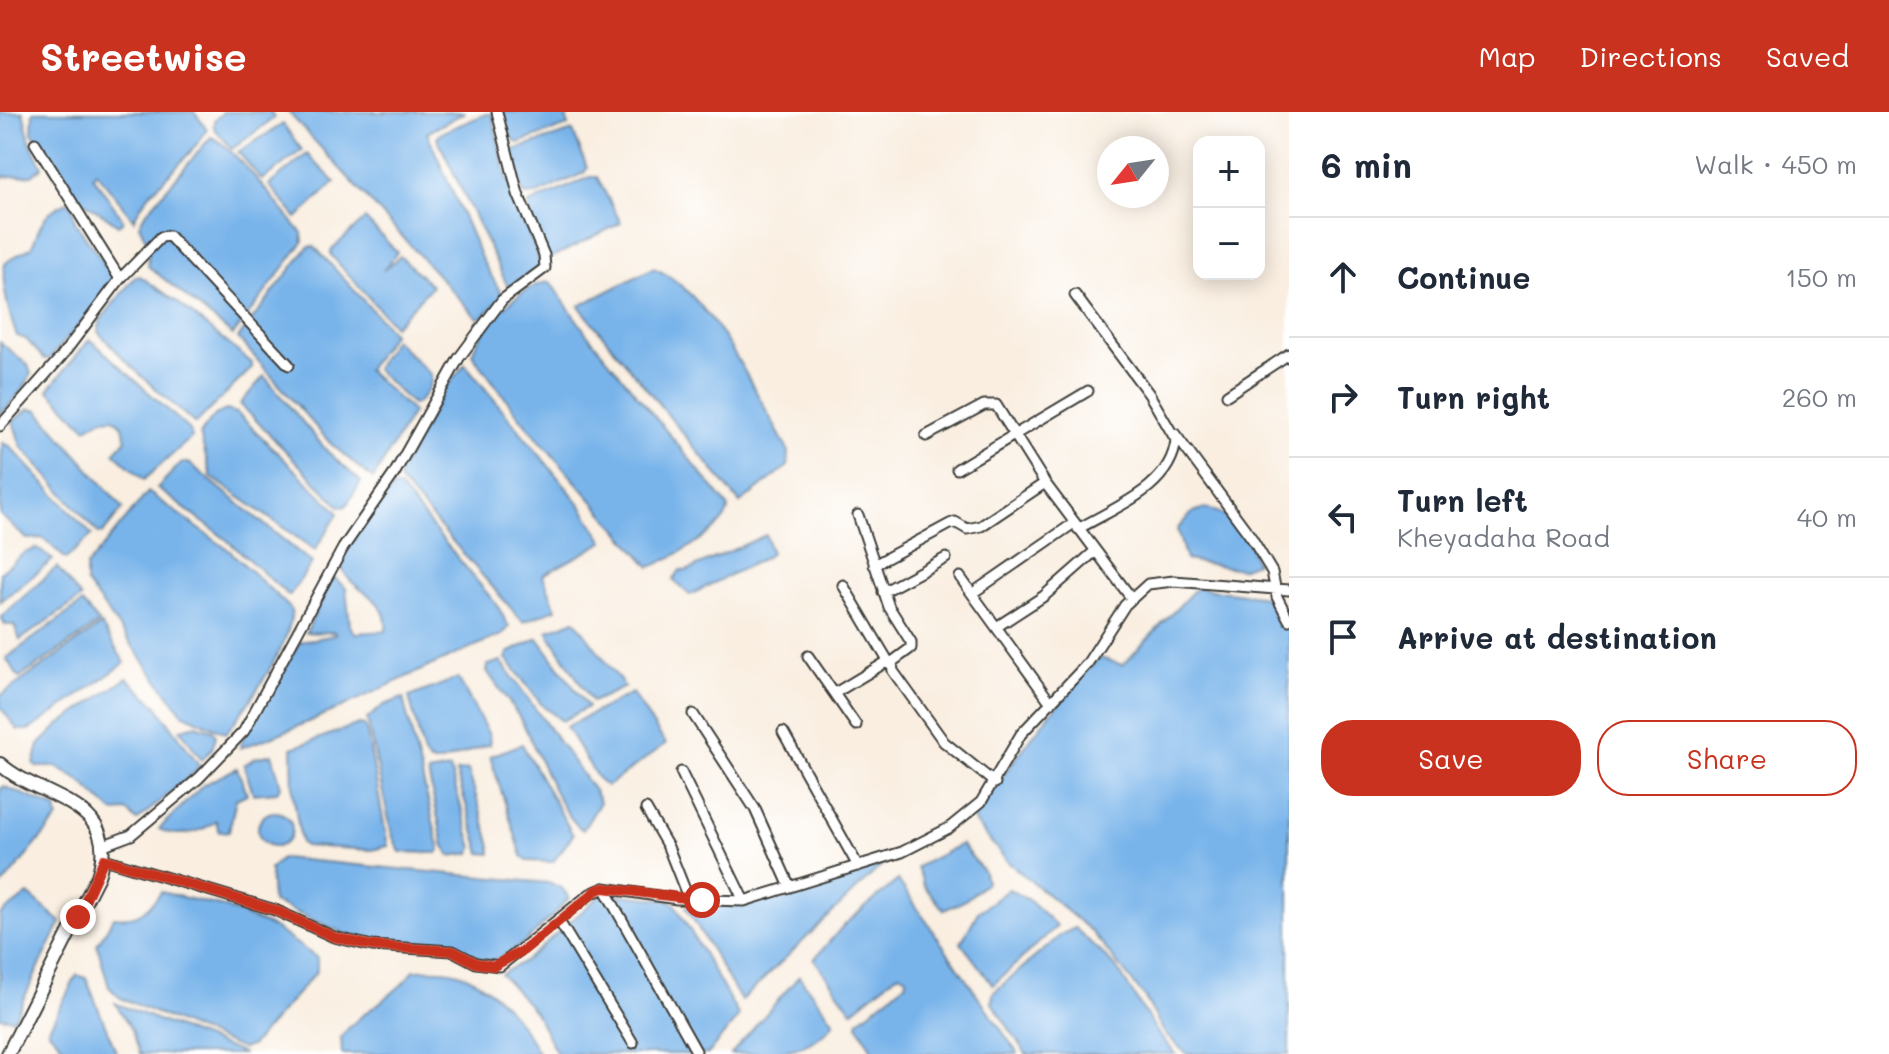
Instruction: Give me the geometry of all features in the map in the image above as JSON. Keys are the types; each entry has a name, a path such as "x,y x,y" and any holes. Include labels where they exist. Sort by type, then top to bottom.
{"main road":[{"path":"0,764 78,807 113,843 113,862 8,1054"}],"street":[{"path":"113,843 199,778 244,731 343,548 394,474 459,358 502,300 545,268 518,194 497,112"},
{"path":"35,143 120,279"},
{"path":"0,426 61,357 120,279 161,237 169,236 289,365"},
{"path":"1075,295 1218,496 1243,524 1272,572 1274,588 1289,620"},
{"path":"1227,395 1289,354"},
{"path":"957,469 1088,391"},
{"path":"926,436 991,404 1000,410 1045,483 1132,599"},
{"path":"977,590 1076,526 1160,478 1175,450 1175,434"},
{"path":"874,565 950,524 967,529 981,526 1045,483"},
{"path":"835,693 889,664 911,648 911,642 883,592 858,515"},
{"path":"1001,624 1044,596 1094,552"},
{"path":"883,592 946,558"},
{"path":"960,577 1051,703"},
{"path":"113,862 275,910 334,937 372,946 453,951 489,966 506,962 590,894 604,888 689,900 744,901 902,852 949,828 973,811 995,783 1021,734 1087,664 1132,599 1155,582 1289,590"},
{"path":"843,585 889,664 932,729 953,751 995,783"},
{"path":"808,656 856,725"},
{"path":"693,714 751,802 790,887"},
{"path":"783,732 858,866"},
{"path":"681,772 744,901"},
{"path":"646,809 668,847 689,900"},
{"path":"604,888 696,1051"},
{"path":"559,921 633,1043"}],"water":[{"path":"0,112 23,112 30,141 42,167 32,175 0,177"},
{"path":"33,112 194,112 207,129 147,197 134,220 96,172 93,176 124,221 118,225 73,194 55,175 47,149 32,133"},
{"path":"223,112 271,112 274,118 232,149 214,128 214,121"},
{"path":"288,112 465,112 427,133 482,260 503,296 483,317 477,318"},
{"path":"500,112 566,112 568,126 518,143 505,133"},
{"path":"492,114 507,178 540,262 538,268 508,287 437,138 440,133"},
{"path":"283,124 302,150 262,180 238,152"},
{"path":"573,131 587,168 584,173 537,194 524,195 511,151"},
{"path":"211,137 232,152 258,180 302,233 303,242 233,335 148,266 149,246 139,225 144,215"},
{"path":"307,154 335,182 297,218 269,185"},
{"path":"590,177 597,177 621,223 553,257 545,255 528,210 529,204"},
{"path":"68,202 72,206 75,222 115,278 107,293 49,359 44,359 26,339 17,336 6,300 5,264 32,247 48,215"},
{"path":"365,219 397,252 383,271 400,256 432,286 394,326 331,255 331,250"},
{"path":"314,246 393,333 367,370 413,412 373,479 330,443 238,338 308,247"},
{"path":"653,268 674,280 713,321 748,376 789,452 788,466 740,503 579,306"},
{"path":"140,276 252,363 252,368 195,424 98,332 101,319 135,277"},
{"path":"550,282 587,334 728,506 727,514 710,533 650,567 523,421 472,354 484,332 503,309 526,290"},
{"path":"90,339 190,430 192,437 144,480 114,453 126,440 123,426 114,418 102,419 86,428 48,390"},
{"path":"394,339 431,375 426,392 413,405 375,369"},
{"path":"0,342 28,365 31,374 0,416"},
{"path":"465,364 580,504 604,542 543,575 556,609 523,622 399,480 399,473 446,387"},
{"path":"264,376 327,451 361,482 346,506 340,507 240,404"},
{"path":"29,409 38,410 123,508 103,533 99,534 21,446 13,421"},
{"path":"226,410 237,413 336,510 338,514 315,550 211,477 200,434 215,415"},
{"path":"2,443 10,446 92,535 66,559 43,538 27,539 0,515"},
{"path":"181,463 189,463 312,563 289,596 227,540 157,488"},
{"path":"393,487 399,487 497,605 509,627 502,635 306,723 240,748 244,735 300,642 335,635 335,632 306,633 332,576 346,588 350,626 355,633 386,631 381,608 351,581 340,561 363,524"},
{"path":"148,492 230,551 291,609 290,622 277,655 226,733 182,713 86,583 86,567"},
{"path":"1203,509 1223,514 1238,527 1256,563 1241,569 1186,560 1177,529 1193,512"},
{"path":"766,535 771,553 768,556 690,595 673,580 680,570 686,571"},
{"path":"37,548 53,560 0,602 0,573 24,553"},
{"path":"57,567 81,598 20,640 14,625 5,625 1,617"},
{"path":"1196,588 1274,598 1289,629 1289,1054 1187,1054 1165,1034 1144,996 1091,931 1008,862 974,822 974,815 1017,757 1093,664 1101,658 1123,665"},
{"path":"82,603 99,623 19,678 6,658"},
{"path":"575,620 625,687 592,702 547,631"},
{"path":"101,625 125,663 37,725 28,730 18,730 0,707 0,696"},
{"path":"538,638 588,707 562,721 542,705 506,658 508,653"},
{"path":"501,661 600,802 583,830 565,810 522,722 487,671 488,665"},
{"path":"127,678 156,705 199,765 137,821 127,811 113,812 80,781 56,767 37,767 34,764 39,745 59,725"},
{"path":"458,678 489,735 490,744 441,762 430,762 424,755 409,697"},
{"path":"632,693 666,744 607,786 600,782 566,727"},
{"path":"403,698 440,850 437,853 400,852 392,835 367,719 384,705"},
{"path":"359,724 364,725 367,732 388,846 372,850 305,846 301,843 293,793 292,748"},
{"path":"196,725 213,730 216,736 212,749 202,760 180,729"},
{"path":"522,744 573,835 553,862 527,861 522,856 490,756"},
{"path":"272,754 281,786 277,792 253,794 244,765 255,758"},
{"path":"237,768 247,794 236,799 229,831 219,832 216,821 189,833 173,834 159,829 203,785"},
{"path":"450,769 473,848 471,853 451,856 444,846 428,773"},
{"path":"468,770 491,854 481,853 456,772"},
{"path":"3,786 56,808 58,818 0,888 0,791"},
{"path":"275,812 287,817 292,829 287,841 275,846 263,841 258,829 263,817"},
{"path":"961,844 984,872 986,883 964,901 944,910 924,886 917,867"},
{"path":"282,858 548,883 562,888 569,898 522,944 488,962 451,944 401,943 348,935 272,902 270,869"},
{"path":"884,863 741,1001 686,907 695,902 737,906"},
{"path":"898,880 1018,1054 874,1054 858,1025 859,1020 906,983 907,977 899,973 852,1011 814,959 843,926"},
{"path":"1009,889 1030,901 1057,926 993,985 961,943 978,912"},
{"path":"161,892 224,907 274,928 317,958 317,971 251,1046 242,1049 120,998 109,987 97,945 114,917 141,913"},
{"path":"603,893 669,900 675,904 739,1016 708,1054 557,1054 535,1012 501,974 526,960"},
{"path":"28,894 61,922 14,1019 0,1017 0,915"},
{"path":"1075,928 1116,967 1159,1035 1176,1054 1026,1054 992,1003 993,993 1062,934"},
{"path":"414,970 454,971 484,987 506,1006 539,1054 342,1054 341,1037"},
{"path":"77,975 86,978 117,1054 70,1054 48,1030"},
{"path":"799,976 834,1022 825,1033 789,1050 731,1054"},
{"path":"115,1003 244,1054 140,1054 132,1030"}],"route":[{"path":"78,917 104,859 147,875 275,910 334,937 372,946 453,951 476,963 500,966 597,890 604,888 702,900"}]}
